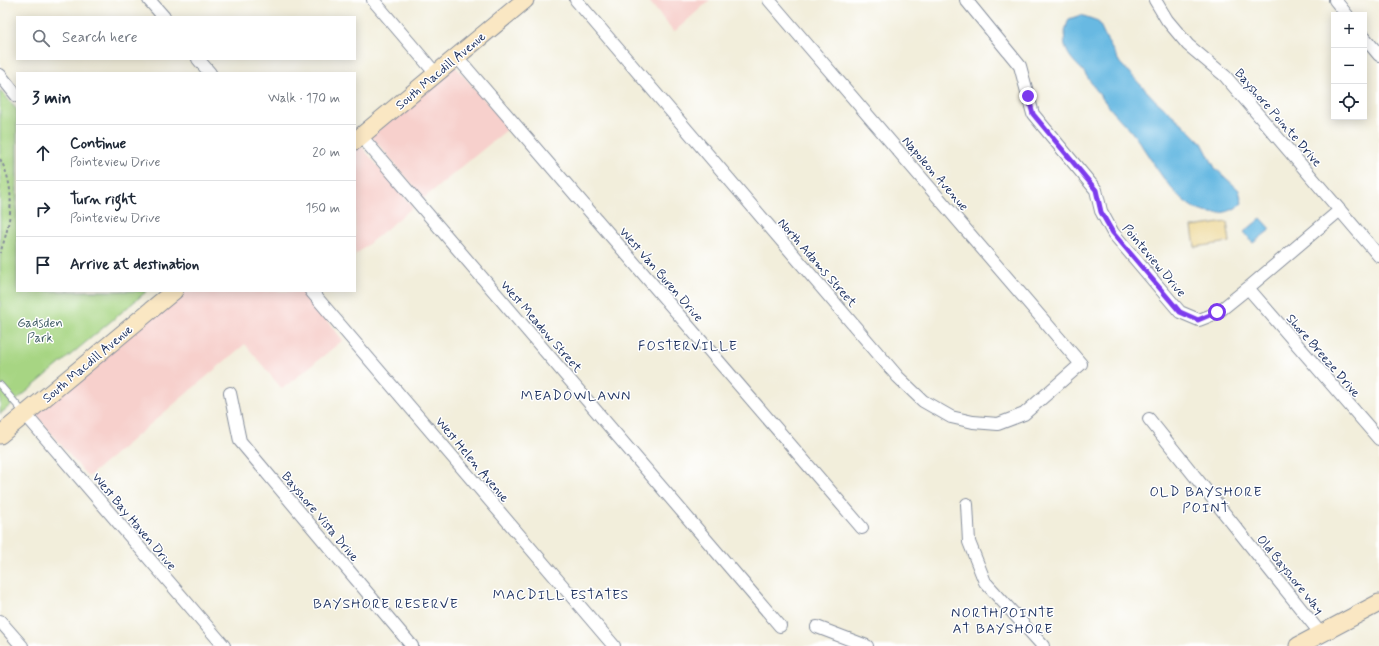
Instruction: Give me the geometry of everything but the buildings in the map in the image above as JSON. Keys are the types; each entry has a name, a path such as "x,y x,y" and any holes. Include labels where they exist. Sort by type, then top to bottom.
{"street":[{"path":"149,0 163,16"},
{"path":"373,0 436,74"},
{"name":"South Macdill Avenue","path":"358,138 525,0"},
{"name":"North Adams Street","path":"576,0 893,372 923,401 951,417 973,422 998,424 1024,414 1081,364"},
{"name":"Napoleon Avenue","path":"769,0 1081,364"},
{"name":"Pointeview Drive","path":"966,0 1020,66 1033,114 1096,190 1101,212 1113,233 1180,312 1198,320 1217,312 1248,288 1340,210"},
{"name":"Bayshore Pointe Drive","path":"1154,0 1167,20 1188,45 1225,76 1379,256"},
{"path":"1335,0 1345,12"},
{"path":"1367,40 1379,55"},
{"name":"West Van Buren Drive","path":"456,56 862,528"},
{"path":"199,60 209,72"},
{"path":"0,75 16,95"},
{"name":"West Meadow Street","path":"358,138 780,626"},
{"name":"Shore Breeze Drive","path":"1248,288 1379,440"},
{"name":"South Macdill Avenue","path":"0,435 173,292"},
{"name":"West Helen Avenue","path":"312,292 614,646"},
{"name":"Bayshore Vista Drive","path":"230,393 240,441 412,646"},
{"name":"West Bay Haven Drive","path":"25,414 224,646"},
{"name":"Old Bayshore Way","path":"1149,419 1321,634"},
{"path":"967,504 969,542 986,582 1043,646"},
{"path":"1298,646 1379,603"},
{"path":"0,621 22,646"},
{"path":"817,628 867,646"}],"lane":[{"path":"0,385 25,414"}],"path":[{"path":"0,159 8,180 11,195 8,226 0,253"}],"shaded area":[{"path":"648,0 710,0 674,32"},
{"path":"455,66 509,128 424,198 371,136"},
{"path":"360,145 413,207 356,254 356,148"},
{"path":"183,292 303,292 343,340 282,389 245,344 88,477 35,414"}],"green space":[{"name":"Gadsden Park","path":"0,90 16,109 16,292 146,292 0,414"}],"sand":[{"path":"1227,222 1230,242 1195,247 1192,227"}],"water":[{"path":"1081,15 1098,21 1120,63 1156,101 1202,143 1215,168 1239,190 1242,203 1232,210 1225,212 1213,213 1200,211 1184,201 1167,183 1131,131 1095,89 1065,47 1066,27 1069,19"},
{"path":"1261,218 1271,229 1253,243 1244,232"}],"district":[{"name":"FOSTERVILLE","path":"688,345"},
{"name":"MEADOWLAWN","path":"576,395"},
{"name":"OLD BAYSHORE POINT","path":"1206,500"},
{"name":"MACDILL ESTATES","path":"561,594"},
{"name":"BAYSHORE RESERVE","path":"386,603"},
{"name":"NORTHPOINTE AT BAYSHORE","path":"1003,620"}],"route":[{"path":"1028,96 1033,114 1096,190 1101,212 1113,233 1180,312 1198,320 1217,312"}]}
